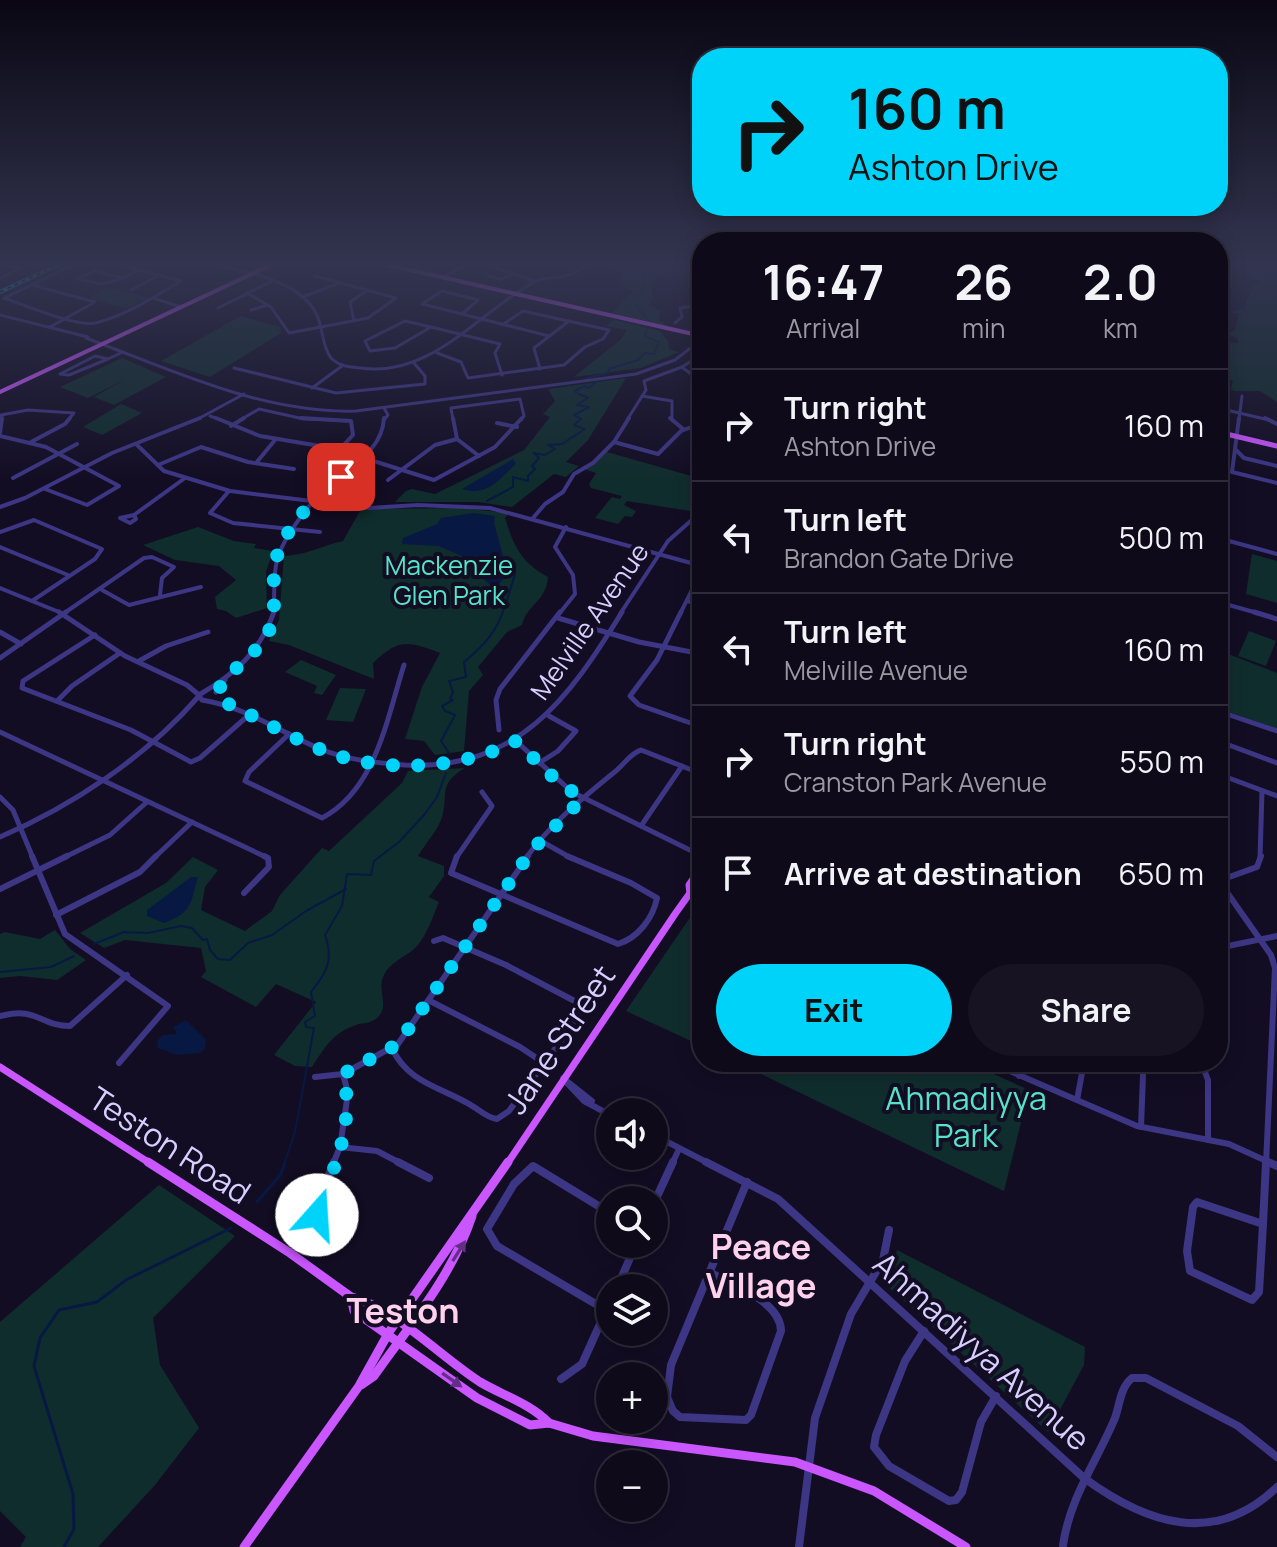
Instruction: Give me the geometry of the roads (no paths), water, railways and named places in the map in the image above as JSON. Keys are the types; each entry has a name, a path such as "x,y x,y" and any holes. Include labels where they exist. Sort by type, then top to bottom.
{"main road":[{"path":"0,392 117,337"},
{"path":"1228,435 1277,446"},
{"name":"Jane Street","path":"244,1547 359,1386 365,1369 396,1322 458,1230 472,1216 562,1078 690,893 692,881"},
{"name":"Teston Road","path":"0,1067 290,1253 351,1297 363,1300 406,1328 481,1382 535,1409 549,1423"},
{"name":"Jane Street","path":"359,1386 374,1376 467,1237 472,1216"},
{"name":"Teston Road","path":"351,1297 354,1311 477,1398 530,1425 549,1423 593,1436 795,1462 874,1491 966,1547"}],"street":[{"path":"83,337 245,394 319,412 384,408 636,374 665,365 692,346"},
{"path":"323,337 328,355 343,366 372,370 414,363 437,353 457,337"},
{"path":"367,337 365,342 370,351 392,350 416,337"},
{"path":"474,337 499,343 495,354 502,375"},
{"path":"540,369 534,349 548,337"},
{"path":"437,353 461,362 468,378 502,375 564,365 605,337"},
{"path":"584,339 592,344"},
{"path":"49,369 69,375 124,352"},
{"path":"533,518 545,504 563,492 574,474 593,463 614,442 646,390 644,381 692,360"},
{"path":"234,368 343,394 425,384 425,376 414,363"},
{"path":"312,388 343,366"},
{"path":"682,367 692,374"},
{"path":"0,507 45,489 84,466 210,416 245,394"},
{"path":"642,396 672,401 670,419 684,429"},
{"path":"1242,396 1232,472 1277,483"},
{"path":"210,416 230,426 276,440 338,450 434,480 503,444 525,414 521,400 452,407 457,439 479,456"},
{"path":"186,711 216,693 255,652 268,633 274,613 274,568 291,531 325,488 364,457 380,439 384,417 380,413 384,408"},
{"path":"30,443 65,424 74,413 31,409 10,412 1,415 3,427 0,434 84,466 119,486 87,505 45,489"},
{"path":"230,426 259,409 304,419 351,421 353,435 338,450"},
{"path":"1228,410 1277,424"},
{"path":"497,423 517,427"},
{"path":"614,442 658,454 684,429 692,426"},
{"path":"388,480 435,445 457,439"},
{"path":"256,463 276,440"},
{"path":"13,478 77,444"},
{"path":"136,444 168,472 230,491 369,508 490,508 692,565"},
{"path":"158,465 199,447 256,463 294,469"},
{"path":"1234,448 1244,458 1277,466"},
{"path":"134,515 186,478"},
{"path":"230,491 210,513 233,523 320,532"},
{"name":"Melville Avenue","path":"207,701 230,705 338,756 369,762 469,761 516,741 549,716 610,634 659,554 680,527 692,518"},
{"path":"0,532 34,520 102,549 95,559 31,601"},
{"path":"499,730 496,700 500,689 558,618 577,589 574,575 554,549 555,542 566,527"},
{"path":"1228,541 1277,554"},
{"path":"0,547 69,576"},
{"path":"0,658 148,557 174,567 162,578 160,595"},
{"path":"101,589 129,605 201,587"},
{"path":"0,588 65,615 120,653 187,685 207,701"},
{"path":"692,590 663,648 630,699 692,724"},
{"path":"687,601 692,602"},
{"path":"1228,605 1277,619"},
{"path":"558,618 663,648 692,652"},
{"path":"0,632 21,644"},
{"path":"138,662 166,646 208,632"},
{"path":"95,635 40,668 20,685 34,695 57,701 151,741 185,761 193,761 250,714"},
{"path":"57,701 72,686 120,653"},
{"path":"289,734 249,772 245,781 322,818 331,815 357,790 404,665"},
{"path":"0,837 52,814 103,781 186,711 199,696 227,678"},
{"name":"Melville Avenue","path":"187,685 208,689 230,705"},
{"path":"1228,714 1277,731"},
{"path":"539,763 558,751 576,731 549,716"},
{"path":"0,732 271,860 269,867 244,893"},
{"path":"516,741 582,799 692,851"},
{"path":"1228,745 1277,763"},
{"path":"315,1077 343,1074 392,1048 430,1001 541,841 637,750 692,770"},
{"path":"641,826 682,766"},
{"path":"1228,778 1277,796"},
{"path":"1228,877 1257,867 1263,852 1262,791"},
{"path":"482,792 492,806 450,871 457,878 618,944 632,938 656,906 657,898 579,863 541,841"},
{"path":"0,797 13,810 65,934 81,949 127,975 168,1006 119,1063"},
{"path":"0,889 110,835 147,802"},
{"path":"56,915 140,872 192,822"},
{"path":"1228,894 1271,955 1276,983 1263,1224 1259,1292 1252,1300 1190,1271 1187,1251 1193,1207 1197,1202 1263,1224"},
{"path":"1228,946 1277,936"},
{"path":"392,1048 399,1065 407,1073 495,1119 509,1111 586,1007 506,965 443,938 434,941"},
{"path":"0,1016 29,1010 60,1027 70,1026 127,975"},
{"path":"430,1001 520,1047 544,1063"},
{"path":"1010,1072 1141,1127 1229,1144 1277,1166"},
{"path":"1019,1076 1020,1072"},
{"path":"1077,1101 1082,1072"},
{"path":"1141,1127 1142,1072"},
{"path":"1205,1072 1208,1080 1208,1140"},
{"path":"333,1230 317,1215 318,1203 340,1147 348,1093 343,1074"},
{"path":"562,1078 584,1101 596,1105"},
{"name":"Ahmadiyya Avenue","path":"668,1143 747,1182 789,1209 1084,1478 1119,1507 1161,1529 1175,1532"},
{"path":"340,1147 377,1151 429,1178"},
{"path":"662,1186 679,1149"},
{"path":"596,1204 533,1166 514,1184 487,1229 497,1246 596,1300"},
{"path":"709,1272 772,1308 781,1320 781,1331 751,1415 746,1420 680,1417 672,1412 666,1401 666,1382 673,1357 747,1182"},
{"path":"799,1547 815,1418 851,1314 883,1260 889,1230"},
{"path":"924,1331 905,1361 876,1435 874,1447 889,1466 949,1501 956,1500 962,1492 981,1422 996,1396"},
{"path":"561,1379 582,1364 596,1333"},
{"path":"1063,1545 1064,1527 1084,1478 1108,1432 1126,1383 1133,1378 1146,1378 1238,1426 1277,1457"},
{"path":"1258,1515 1277,1487"}],"water":[{"path":"513,459 516,464 492,486 479,491 462,489"},
{"path":"473,513 495,516 494,523 506,566 498,570 503,580 494,588 482,578 479,564 439,546 402,544 403,538 437,524 441,518"},
{"path":"191,877 198,877 185,911 164,923 147,916 147,910"},
{"path":"186,1020 206,1040 205,1048 200,1053 177,1055 158,1048 157,1041 163,1035 177,1034 173,1027"}],"waterway":[{"path":"587,378 608,373 609,369 638,360 645,353 654,354 659,342 648,337"},
{"path":"577,393 575,391 584,386 589,388 597,381"},
{"path":"487,501 513,487 513,477 528,481 528,476 535,469 532,466 539,458 534,453 545,455 555,449 548,445 562,444 585,429 574,425 581,419 574,415 589,407 577,405 588,398 579,394"},
{"path":"449,753 441,741 455,715 445,711 442,706 453,700 450,699 453,692 449,681 466,677 464,662 493,633 498,623 515,574 504,567"},
{"path":"345,890 347,874 371,875 374,861 399,842 424,815 437,797 446,773"},
{"path":"94,944 124,932 148,933 181,926 192,928 203,940 207,939 210,950 218,959 230,960 248,943 272,935 345,890"},
{"path":"284,1164 295,1132 314,1028 306,1027 305,1022 315,1016 311,992 329,959 325,935 342,906 345,890"},
{"path":"0,972 51,967 74,956"},
{"path":"257,1202 281,1174 285,1162"},
{"path":"64,1547 74,1529 73,1494 34,1366 40,1338 59,1310 97,1302 126,1280 231,1228"}],"district":[{"name":"Peace Village","path":"761,1266"},
{"name":"Teston","path":"403,1310"}],"park label":[{"name":"Mackenzie Glen Park","path":"449,580"},
{"name":"Ahmadiyya Park","path":"966,1116"}]}
